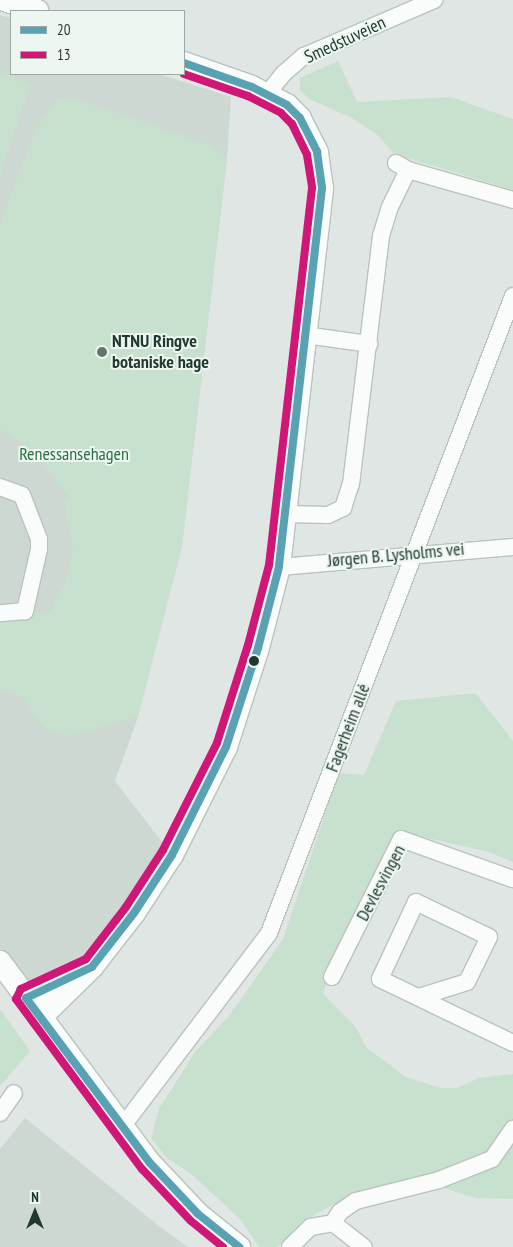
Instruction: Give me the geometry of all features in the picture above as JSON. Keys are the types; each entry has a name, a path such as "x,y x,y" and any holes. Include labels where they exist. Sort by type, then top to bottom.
{"street":[{"path":"4,0 33,10"},
{"name":"Smedstuveien","path":"268,94 283,74 304,56 434,0"},
{"path":"40,1018 92,967 134,913 172,856 226,747 258,648 280,567 321,171 317,152 300,118 287,105 268,94 185,63"},
{"path":"286,514 328,515 343,508 351,484 381,236 402,166 513,200"},
{"name":"Fagerheim allé","path":"122,1126 269,933 513,296"},
{"path":"305,335 369,344"},
{"path":"0,487 22,494 38,539 39,548 25,611 0,613"},
{"name":"Jørgen B. Lysholms vei","path":"280,567 416,553 513,546"},
{"name":"Devlesvingen","path":"332,977 401,839 513,879"},
{"path":"419,997 468,982 489,937 416,902 380,979 513,1043"},
{"path":"0,962 122,1126 172,1188 239,1247"},
{"path":"26,998 92,967"},
{"path":"0,1113 14,1092"},
{"path":"290,1247 310,1227 332,1223 340,1212 356,1202 439,1180 492,1159 513,1129"},
{"path":"332,1223 364,1247"}],"shaded area":[{"name":"NTNU Ringve botaniske hage","path":"0,15 10,18 10,75 162,75 231,97 227,158 182,546 138,717 115,781 172,855 92,967 26,998 0,962"},
{"path":"25,1118 159,1226 188,1247 0,1247 0,1149"}],"green space":[{"path":"338,61 357,102 451,97 513,119 513,190 394,154 378,135 352,118 309,99 300,90 300,78"},
{"path":"0,71 30,85 0,177"},
{"name":"NTNU Ringve botaniske hage","path":"70,97 213,146 227,158 182,546 138,717 67,736 46,729 34,717 23,697 0,688 0,613 50,612 67,579 73,546 64,501 70,498 29,447 0,429 0,236 1,222 35,131 57,98"},
{"path":"476,694 513,741 513,862 489,852 414,835 332,966 323,994 354,1025 367,1048 406,1077 440,1088 457,1088 479,1078 513,1074 513,1199 476,1198 424,1182 344,1200 315,1214 277,1247 259,1247 240,1219 189,1172 168,1159 151,1138 159,1109 195,1052 229,1016 283,939 339,773 364,775 396,701"},
{"path":"0,1009 30,1051 0,1086"}],"transit line":[{"name":"20","path":"185,63 252,87 287,105 300,118 317,152 322,188 279,567 258,648 226,747 172,855 134,913 92,967 26,998 150,1163 198,1214 239,1247"},
{"name":"13","path":"185,74 248,96 281,113 292,124 307,155 312,188 269,565 248,645 217,743 163,850 126,907 86,959 21,989 16,999 142,1169 191,1221 223,1247"}],"place":[{"name":"NTNU Ringve botaniske hage","path":"102,352"}],"park label":[{"name":"Renessansehagen","path":"74,454"}]}
